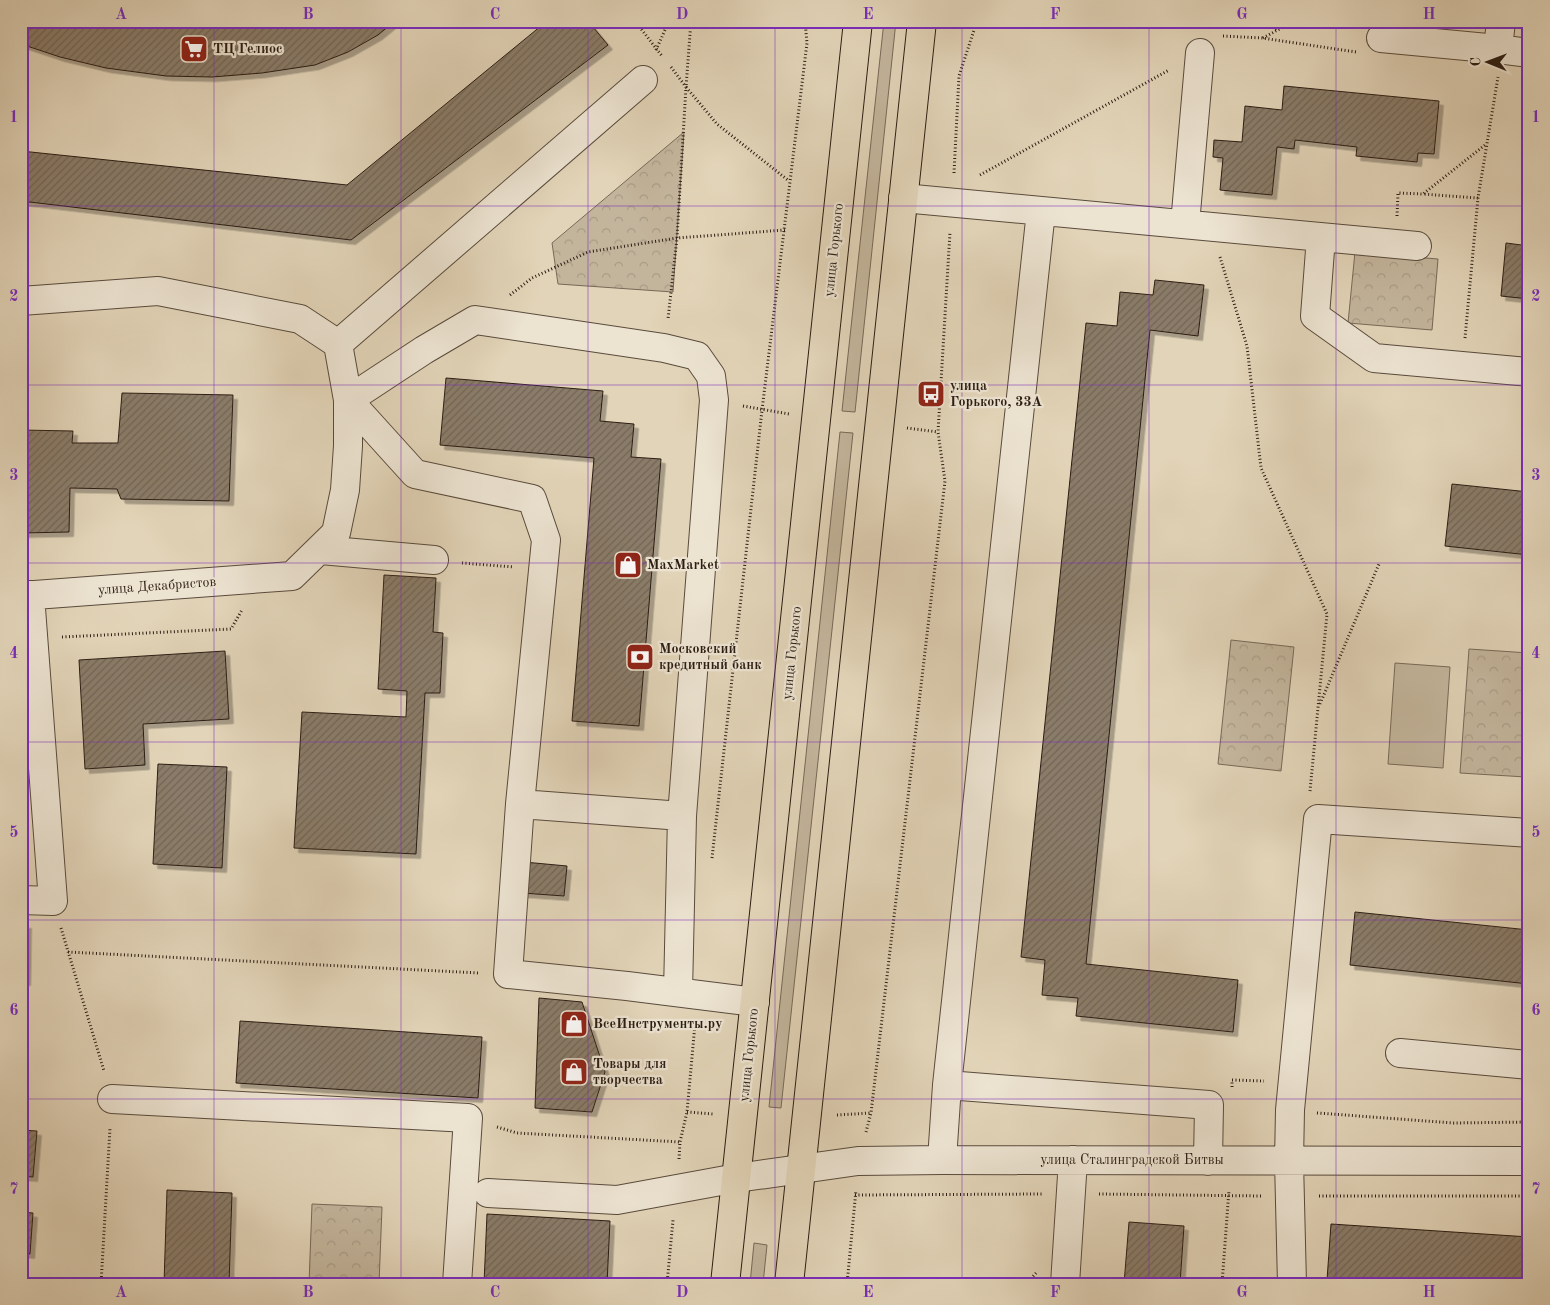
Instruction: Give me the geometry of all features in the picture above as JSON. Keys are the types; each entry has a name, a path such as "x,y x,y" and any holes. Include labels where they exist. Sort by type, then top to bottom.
{"main road":[{"name":"улица Горького","path":"725,1284 857,25"},
{"path":"789,1284 903,198 924,26"}],"street":[{"path":"1498,62 1501,21"},
{"path":"1381,38 1498,62 1529,53"},
{"path":"1198,226 1210,44"},
{"path":"338,344 643,80"},
{"path":"903,198 1417,246"},
{"path":"942,1160 947,1084 1041,211"},
{"path":"1321,237 1314,316 1374,358 1529,372"},
{"path":"21,301 158,291 300,319 338,344 348,400 348,446 345,490 336,534 321,550"},
{"path":"348,400 424,350 475,320 664,348 696,356 711,376 714,400 682,816 688,993"},
{"path":"348,400 416,474 532,499 546,540 520,804 508,974 755,1002"},
{"path":"321,550 434,560"},
{"name":"улица Декабристов","path":"26,595 292,576 321,550"},
{"path":"21,900 53,901 33,638 26,595"},
{"path":"520,804 682,816"},
{"path":"1292,1284 1289,1161 1290,1110 1318,819 1529,833"},
{"path":"1400,1053 1529,1065"},
{"path":"947,1084 1210,1105 1208,1161"},
{"path":"112,1099 468,1118 457,1284"},
{"name":"улица Сталинградской Битвы","path":"488,1193 617,1200 737,1178 858,1162 942,1160 1529,1161"},
{"path":"1065,1284 1073,1160"}],"path":[{"path":"635,21 662,57"},
{"path":"643,80 669,21"},
{"path":"664,348 677,238 691,21"},
{"path":"712,866 762,410 807,42 805,21"},
{"path":"1262,38 1286,21"},
{"path":"978,175 1210,44 1262,38 1294,21"},
{"path":"1462,366 1478,198 1498,62"},
{"path":"668,64 717,124 789,181"},
{"path":"1424,194 1486,144"},
{"path":"1397,217 1398,193 1478,198"},
{"path":"1198,226 1247,346 1261,468 1327,614"},
{"path":"475,320 532,278 588,252 677,238 784,230"},
{"path":"848,1284 858,1162 871,1113 945,480 938,432"},
{"path":"434,560 543,570"},
{"path":"1318,709 1379,564"},
{"path":"33,638 231,629 261,578"},
{"path":"53,901 112,1099 101,1284"},
{"path":"68,952 508,974"},
{"path":"667,1284 680,1142 687,1112 688,993"},
{"path":"1290,1110 1454,1123 1529,1122"},
{"path":"468,1118 517,1133 680,1142"},
{"path":"855,1195 1071,1193 1290,1196 1529,1196"},
{"path":"1222,1284 1229,1195"}],"green space":[{"path":"884,21 896,21 855,412 842,411"},
{"path":"684,132 673,292 558,284 552,243"},
{"path":"1355,252 1438,259 1432,330 1348,323"},
{"path":"840,432 853,433 781,1108 769,1107"},
{"path":"1231,640 1294,647 1281,771 1218,764"},
{"path":"1469,649 1529,653 1529,739 1526,777 1460,773"},
{"path":"1395,663 1450,667 1443,768 1388,764"},
{"path":"312,1204 382,1207 379,1284 309,1284"},
{"path":"754,1243 767,1245 763,1284 750,1284"}],"building":[{"name":"ТЦ Гелиос","path":"21,21 395,21 378,35 348,52 315,65 262,73 212,77 166,76 106,68 60,57 21,44"},
{"path":"547,21 588,21 608,45 351,240 21,201 21,151 347,185"},
{"path":"1284,86 1439,101 1434,154 1418,153 1417,162 1356,156 1357,147 1295,140 1294,149 1277,147 1272,195 1220,190 1223,158 1213,157 1214,140 1242,142 1245,106 1282,110"},
{"path":"1506,243 1529,246 1529,299 1501,296"},
{"path":"1155,280 1204,285 1198,336 1150,330 1086,964 1238,980 1233,1032 1076,1016 1078,998 1042,995 1045,960 1021,957 1086,323 1117,326 1120,292 1153,295"},
{"path":"446,378 603,391 600,421 634,424 631,457 661,459 639,726 572,721 594,458 440,445"},
{"path":"122,393 233,395 229,501 121,499 117,489 70,488 69,532 21,533 21,430 73,431 72,443 118,443"},
{"path":"1452,484 1529,492 1529,555 1445,546"},
{"path":"384,575 436,578 433,632 443,633 440,693 425,693 416,854 294,848 302,712 406,717 407,691 378,689"},
{"path":"225,651 229,719 143,724 145,765 85,769 79,660"},
{"path":"158,764 227,767 222,868 153,864"},
{"path":"524,862 567,866 564,896 522,893"},
{"path":"1355,912 1529,930 1529,984 1350,965"},
{"path":"21,924 27,924 26,981 21,981"},
{"path":"539,998 582,1002 605,1072 592,1112 535,1108"},
{"path":"240,1021 482,1037 478,1098 236,1083"},
{"path":"21,1130 37,1131 33,1177 21,1176"},
{"path":"167,1190 232,1193 229,1284 164,1284"},
{"path":"21,1212 33,1213 30,1254 21,1253"},
{"path":"487,1214 610,1221 607,1284 484,1284"},
{"path":"1129,1222 1184,1226 1180,1284 1124,1284"},
{"path":"1331,1224 1529,1237 1529,1284 1391,1284 1327,1280"}],"place":[{"name":"ТЦ Гелиос","path":"194,49"},
{"name":"улица Горького, 33А","path":"931,394"},
{"name":"MaxMarket","path":"628,565"},
{"name":"Московский кредитный банк","path":"640,657"},
{"name":"ВсеИнструменты.ру","path":"574,1024"},
{"name":"Товары для творчества","path":"574,1072"}]}
